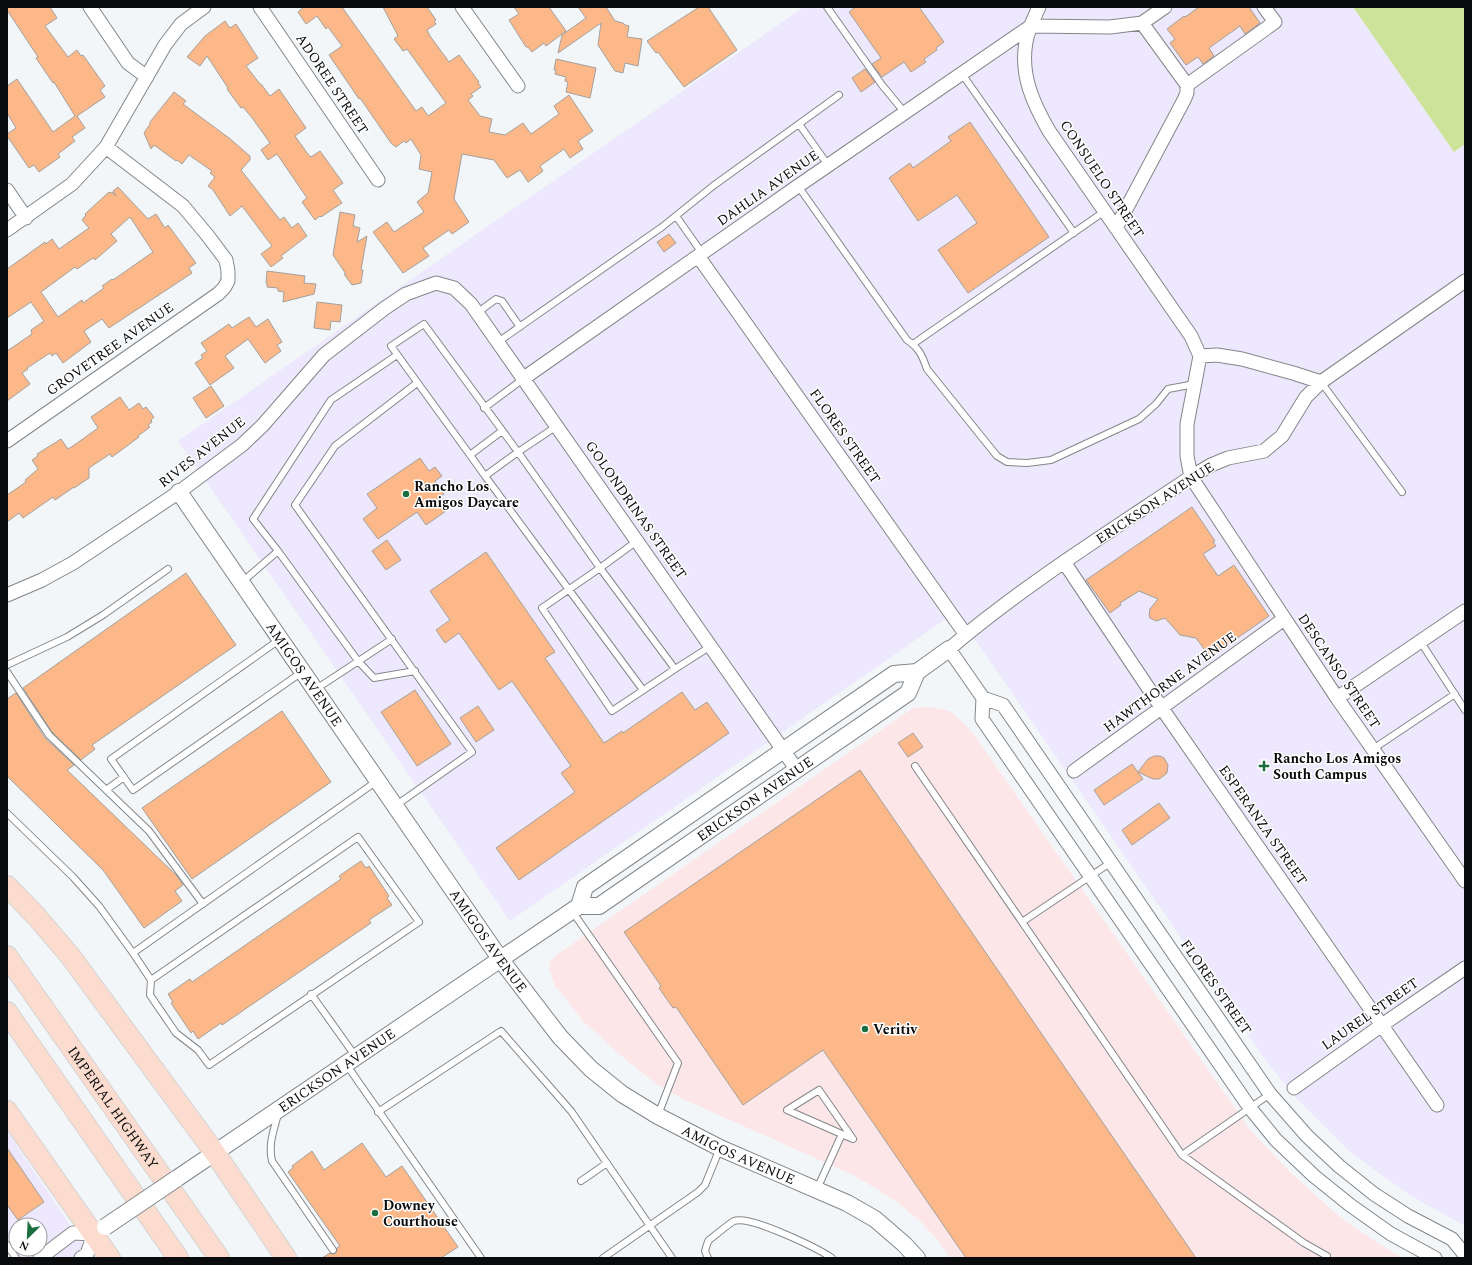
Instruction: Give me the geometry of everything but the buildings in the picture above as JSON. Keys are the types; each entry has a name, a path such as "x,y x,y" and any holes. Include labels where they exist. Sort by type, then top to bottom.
{"main road":[{"path":"7,886 37,917 71,957 215,1153 286,1258"},
{"name":"IMPERIAL HIGHWAY","path":"7,956 219,1258"},
{"path":"7,1012 178,1258"},
{"path":"7,1111 100,1231 110,1258"}],"street":[{"path":"90,7 128,63 147,77"},
{"path":"7,230 72,184 106,147 165,45 181,24 204,7"},
{"name":"ADOREE STREET","path":"260,7 378,180"},
{"path":"462,7 518,86"},
{"name":"CONSUELO STREET","path":"1039,7 1026,42 1025,63 1028,85 1035,106 1049,131 1191,336 1200,356"},
{"path":"1031,26 1110,27 1142,23 1165,7"},
{"path":"1187,85 1275,22 1264,7"},
{"path":"1116,228 1187,93 1187,85 1142,23"},
{"name":"DAHLIA AVENUE","path":"524,378 700,254 1031,26"},
{"name":"GROVETREE AVENUE","path":"7,441 218,294 228,281 226,260 183,206 106,147"},
{"path":"7,190 26,218"},
{"name":"FLORES STREET","path":"700,254 966,635"},
{"name":"ERICKSON AVENUE","path":"576,908 585,887 894,674 917,672 1064,562 1191,477 1211,465 1228,458 1264,451 1282,436 1306,397 1321,382 1465,282"},
{"name":"GOLONDRINAS STREET","path":"436,283 454,288 471,304 797,770"},
{"name":"RIVES AVENUE","path":"7,595 42,580 73,563 179,492 242,445 263,425 324,355 344,338 406,294 436,283"},
{"path":"1191,477 1187,456 1187,424 1200,356 1217,354 1242,359 1321,382"},
{"name":"DESCANSO STREET","path":"1191,477 1337,698 1465,881"},
{"name":"AMIGOS AVENUE","path":"179,492 501,960 560,1037 591,1069 622,1094 658,1116 720,1148 818,1189 847,1203 875,1219 904,1244 917,1258"},
{"name":"ESPERANZA STREET","path":"1064,562 1161,707 1437,1106"},
{"path":"1337,698 1465,610"},
{"name":"HAWTHORNE AVENUE","path":"1074,771 1284,619"},
{"path":"949,649 983,698 982,719 1250,1108 1276,1140 1314,1176 1350,1205 1391,1234 1435,1258"},
{"name":"ERICKSON AVENUE","path":"100,1231 576,908 599,906 908,693 917,672"},
{"name":"FLORES STREET","path":"983,698 1003,705 1270,1094 1307,1136 1339,1166 1374,1194 1452,1239 1465,1255"},
{"name":"LAUREL STREET","path":"1294,1088 1465,968"},
{"path":"40,1258 73,1233 100,1231"},
{"path":"81,1258 87,1254 100,1231"}],"lane":[{"path":"827,7 882,85 905,113"},
{"path":"962,74 1074,233"},
{"path":"498,342 662,227 712,186 839,95"},
{"path":"799,124 828,166"},
{"path":"798,186 906,340 913,344 921,353 927,368 997,456 1008,462 1027,463 1051,460 1139,419 1156,404 1168,389 1195,384"},
{"path":"913,344 1105,211"},
{"path":"676,216 700,254"},
{"path":"477,313 496,300 502,301 520,327"},
{"path":"643,690 416,383 391,346 424,324 484,408 518,452 600,568 675,669"},
{"path":"397,355 331,400 253,519 358,661 374,678 415,671"},
{"path":"484,408 524,378"},
{"path":"1321,382 1402,492"},
{"path":"395,807 472,752 295,505 335,446 416,383"},
{"path":"486,476 557,426"},
{"path":"470,455 502,431"},
{"path":"637,541 542,608 612,711 711,646"},
{"path":"241,583 278,551"},
{"path":"7,665 68,638 168,569"},
{"path":"314,690 392,639"},
{"path":"280,640 111,759 133,790 302,672"},
{"path":"1420,641 1465,710"},
{"path":"7,672 49,735 149,831 203,904"},
{"path":"1373,749 1454,694"},
{"path":"915,766 1182,1155 1304,1243 1327,1257"},
{"path":"106,790 124,777"},
{"path":"133,953 378,781"},
{"path":"7,813 73,877 100,906 151,980 150,995 176,1033 198,1050 208,1065 419,922 358,837 151,980"},
{"path":"1022,922 1110,863"},
{"path":"576,908 678,1063 658,1116"},
{"path":"311,994 351,1061 378,1112 481,1258"},
{"path":"378,1112 501,1030 571,1111 672,1258"},
{"path":"819,1090 853,1139 842,1134 787,1110 819,1090"},
{"path":"1182,1155 1270,1094"},
{"path":"280,1109 270,1140 269,1152 272,1161 333,1250"},
{"path":"818,1189 842,1134"},
{"path":"603,1258 698,1192 705,1185 720,1148"},
{"path":"581,1181 607,1163"},
{"path":"708,1258 705,1252 708,1241 735,1221 747,1221 768,1227 819,1250 832,1258"},
{"path":"7,1245 16,1258"}],"shaded area":[{"name":"Rancho Los Amigos South Campus","path":"804,7 1353,7 1454,152 1465,144 1465,1226 1411,1196 1351,1153 1297,1099 1266,1061 956,612 510,921 178,441"},
{"path":"930,707 949,711 965,724 977,739 1251,1131 1290,1172 1332,1210 1351,1225 1403,1258 950,1258 937,1239 919,1220 898,1203 877,1189 853,1175 683,1099 657,1084 627,1061 583,1021 554,984 549,968 551,960 913,708"},
{"path":"7,1131 92,1258 7,1258"}],"green space":[{"path":"1353,7 1465,7 1465,144 1454,152"}],"place":[{"name":"Rancho Los Amigos Daycare","path":"406,494"},
{"name":"Rancho Los Amigos South Campus","path":"1264,766"},
{"name":"Veritiv","path":"865,1029"},
{"name":"Downey Courthouse","path":"375,1213"}]}
